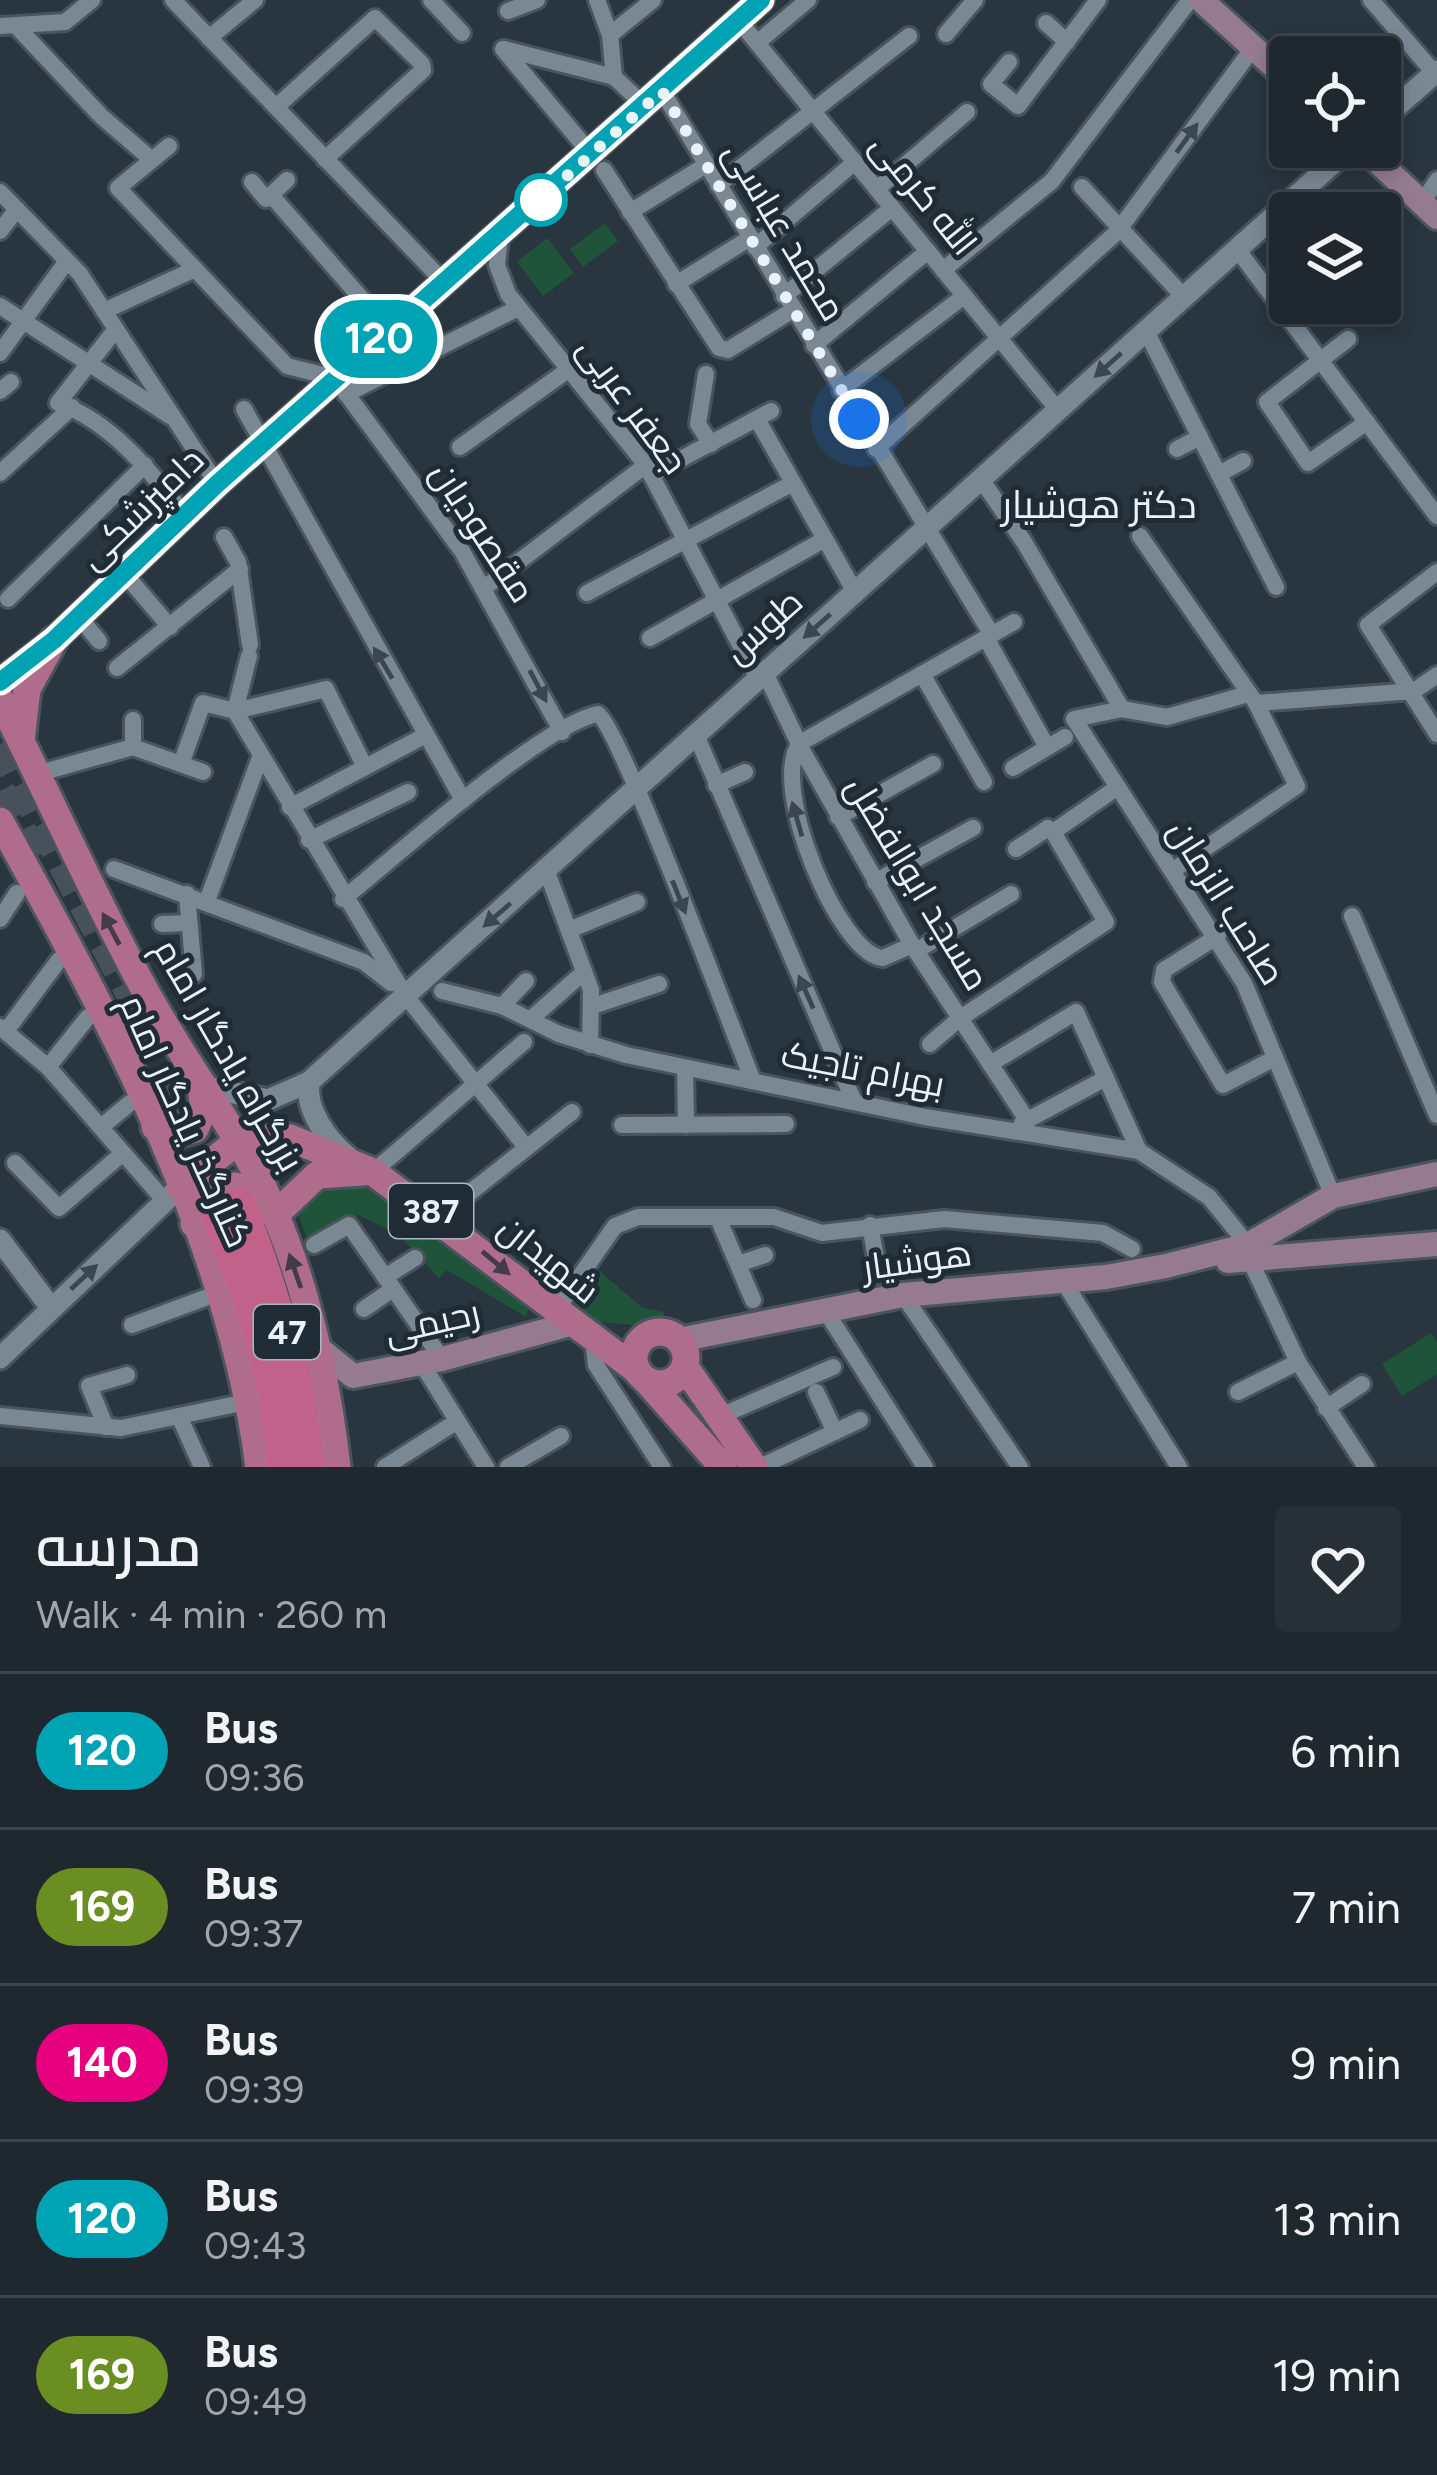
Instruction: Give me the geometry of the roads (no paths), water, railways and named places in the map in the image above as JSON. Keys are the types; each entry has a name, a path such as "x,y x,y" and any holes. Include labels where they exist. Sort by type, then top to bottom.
{"highway":[{"name":"47","path":"217,1214 260,1333 274,1395 282,1467"},
{"name":"بزرگراه یادگار امام","path":"217,1214 286,1327 301,1388 309,1467"}],"main road":[{"path":"1201,0 1269,62"},
{"name":"دامپزشکی","path":"0,682 54,640 262,443 341,386 389,330 500,236 598,163 653,99 749,7"},
{"path":"1384,168 1429,210"},
{"path":"21,753 27,689 54,640"},
{"name":"بزرگراه یادگار امام","path":"0,699 21,753 82,874 201,1086 238,1141 275,1215 318,1348 338,1467"},
{"name":"کنارگذر یادگار امام","path":"0,821 155,1127 172,1194 217,1214 221,1292 250,1401 259,1467"},
{"path":"155,1127 169,1136 195,1129 204,1109 201,1086"},
{"name":"شهیدان","path":"238,1141 290,1138 374,1172 440,1217 642,1376"},
{"path":"172,1194 238,1141"},
{"path":"217,1214 200,1207 234,1186 253,1190 275,1215 316,1175 374,1172"},
{"path":"1249,1252 1333,1196 1437,1174"},
{"path":"1309,1212 1303,1236 1318,1251"},
{"name":"هوشیار","path":"673,1346 903,1295 1062,1279 1249,1252 1437,1244"},
{"path":"525,1336 540,1315 673,1346 716,1418 757,1467"},
{"name":"رحیمی","path":"318,1348 353,1376 432,1362 525,1336 562,1317"},
{"path":"673,1346 668,1383 642,1376 636,1348 673,1346"},
{"name":"387","path":"642,1376 723,1467"}],"street":[{"path":"9,28 64,22 92,0"},
{"path":"173,0 444,283"},
{"path":"209,38 256,0"},
{"path":"431,0 462,33"},
{"path":"508,11 537,0"},
{"path":"597,0 610,34 614,77 503,49 598,163 715,344 728,350 789,303 892,208"},
{"path":"610,34 653,0"},
{"path":"757,43 808,0"},
{"path":"1010,62 991,84 1018,106 1098,0"},
{"path":"943,270 1052,181 1190,0"},
{"path":"1371,0 1436,73 1401,104"},
{"path":"946,34 971,1"},
{"name":"الله کرمی","path":"749,7 757,43 1058,410"},
{"path":"276,107 374,18 424,67 325,159"},
{"path":"1046,23 1066,42"},
{"path":"9,28 152,160"},
{"path":"718,185 909,36"},
{"path":"876,449 1120,228 1253,48"},
{"name":"محمد عباسی","path":"614,77 653,99 706,165 989,637 1047,746"},
{"path":"877,189 967,112"},
{"path":"169,146 118,188 287,367 341,386 518,308"},
{"path":"676,284 753,242 855,162"},
{"path":"631,212 706,165"},
{"name":"طوس","path":"201,1086 268,1100 309,1082 1328,168"},
{"path":"252,182 266,199 287,180"},
{"path":"1429,210 1437,180"},
{"path":"1082,187 1184,297"},
{"path":"0,192 67,261 217,484"},
{"path":"271,195 354,281 389,330"},
{"path":"0,231 16,209"},
{"name":"جعفر عربی","path":"500,236 501,280 518,308 648,470 713,601 761,676"},
{"path":"1238,249 1437,516"},
{"path":"814,345 928,251"},
{"path":"0,353 67,261"},
{"path":"104,311 196,269"},
{"path":"841,390 964,296"},
{"path":"0,306 178,421"},
{"path":"0,473 65,405 86,363 116,329"},
{"path":"1146,331 1276,587"},
{"path":"1348,339 1267,402 1309,463 1366,422"},
{"path":"460,446 568,370"},
{"path":"706,374 698,424 711,444"},
{"name":"مقصودیان","path":"341,386 484,588 562,732"},
{"path":"65,405 145,465 185,515"},
{"path":"244,409 464,800"},
{"path":"484,588 648,470 764,415 794,483 855,592"},
{"path":"1177,449 1200,437"},
{"path":"1219,474 1243,461"},
{"path":"8,599 145,465"},
{"path":"980,479 1024,542 1122,709 1167,717 1252,698 1414,692 1437,675"},
{"path":"586,593 794,483"},
{"path":"1140,536 1252,698 1297,789 1172,871"},
{"path":"224,537 240,569 249,651 236,711 405,995 526,1148"},
{"path":"650,638 825,539"},
{"path":"117,668 240,569"},
{"path":"1437,572 1368,625 1437,734"},
{"path":"124,574 170,627"},
{"path":"79,617 99,641"},
{"path":"1011,894 914,948 876,959 833,902 803,841 789,794 789,765 800,742 1014,622"},
{"path":"922,674 984,782"},
{"name":"مسجد ابوالفضل","path":"761,676 875,883 990,1064 1020,1124"},
{"path":"181,764 202,703 236,711 326,689 365,767"},
{"name":"صاحب الزمان","path":"1122,709 1074,719 1115,789 1218,936 1333,1196"},
{"path":"344,899 464,800 590,715 605,717 753,1082"},
{"path":"133,720 133,747"},
{"path":"290,807 426,735"},
{"path":"695,735 853,1099"},
{"path":"1013,768 1065,737"},
{"path":"21,753 133,747 203,772"},
{"path":"207,901 261,755"},
{"path":"838,817 932,764"},
{"path":"716,785 746,772"},
{"path":"1053,832 1115,789"},
{"path":"309,840 408,792"},
{"path":"875,883 973,828"},
{"path":"930,1044 959,1018 1106,922 1053,832 1048,828 1016,849"},
{"path":"114,869 364,962 405,995"},
{"path":"547,872 593,1006 590,1045"},
{"path":"0,919 16,893"},
{"path":"187,894 194,974"},
{"path":"569,930 638,902"},
{"path":"1352,916 1437,1115"},
{"path":"162,924 188,922"},
{"path":"1218,936 1164,970 1162,982 1223,1084 1229,1086 1275,1058"},
{"path":"0,1358 172,1194 123,1153 48,1067 3,1029 59,960"},
{"path":"533,1017 584,972"},
{"path":"502,1006 526,981"},
{"path":"593,1006 659,984"},
{"name":"بهرام تاجیک","path":"442,991 533,1017 552,1031 590,1045 685,1068 925,1117 1020,1124 1139,1151 1209,1197 1249,1252 1298,1363 1366,1467"},
{"path":"990,1064 1076,1012 1139,1151"},
{"path":"48,1067 88,1017"},
{"path":"309,1082 311,1106 333,1144 374,1172 524,1042"},
{"path":"685,1068 686,1125"},
{"path":"1020,1124 1106,1078"},
{"path":"101,1127 130,1103"},
{"path":"440,1217 572,1112"},
{"path":"622,1125 786,1124"},
{"path":"16,1162 59,1208 123,1153"},
{"path":"662,1467 562,1317 615,1226 638,1217 789,1219 822,1233 944,1219 1103,1233 1132,1249"},
{"path":"718,1218 753,1300"},
{"path":"314,1245 349,1225 389,1283 432,1362 457,1422 486,1467"},
{"path":"870,1225 878,1275"},
{"path":"0,1240 51,1307"},
{"path":"738,1264 765,1255"},
{"path":"364,1309 415,1258"},
{"path":"1062,1279 1179,1467"},
{"path":"131,1325 221,1292"},
{"path":"903,1295 1020,1467"},
{"path":"825,1310 925,1467"},
{"path":"1238,1392 1298,1363"},
{"path":"716,1418 833,1366"},
{"path":"106,1426 88,1386 128,1375"},
{"path":"1326,1408 1362,1384"},
{"path":"815,1392 835,1432"},
{"path":"0,1416 106,1426 250,1401"},
{"path":"179,1416 202,1467"},
{"path":"757,1467 860,1420"},
{"path":"385,1467 457,1422"},
{"path":"508,1467 561,1436"}],"tunnel":[{"path":"0,744 240,1203"},
{"path":"0,791 39,865"}],"district":[{"name":"دکتر هوشیار","path":"1099,504"}]}
